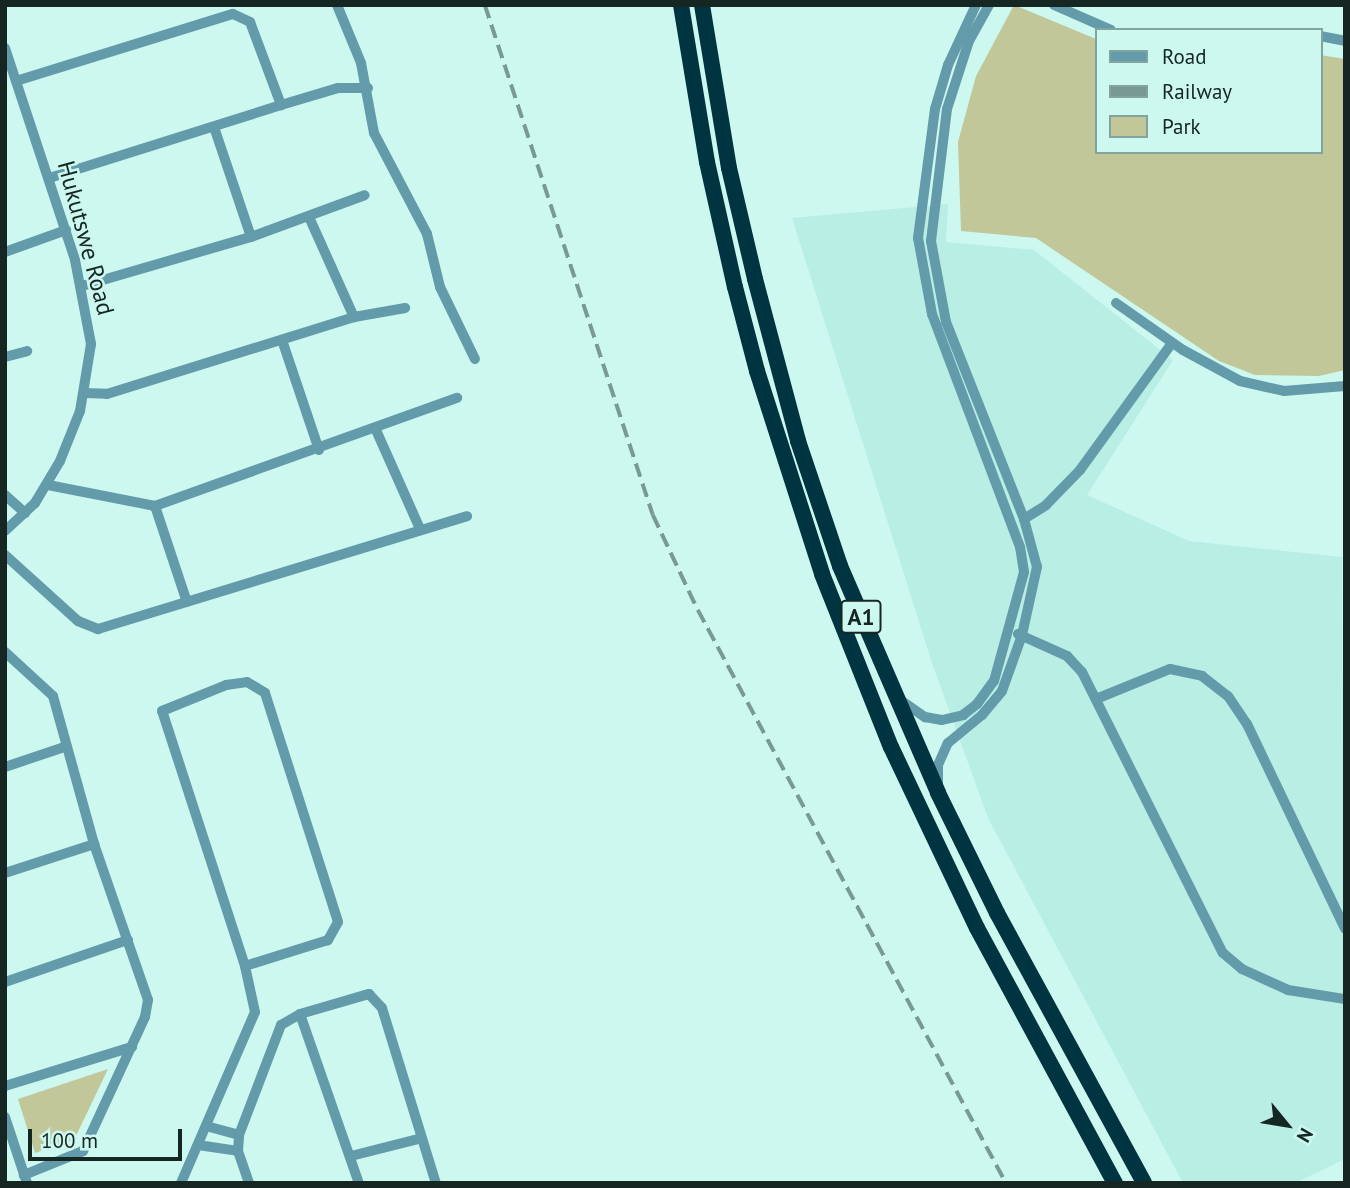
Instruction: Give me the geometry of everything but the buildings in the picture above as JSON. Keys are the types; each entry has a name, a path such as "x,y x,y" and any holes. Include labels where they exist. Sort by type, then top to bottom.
{"highway":[{"name":"A1","path":"681,5 707,162 738,299 757,371 822,574 891,747 977,928 1115,1183"},
{"name":"A1","path":"702,5 729,168 798,441 840,566 892,693 997,913 1144,1183"}],"street":[{"path":"337,5 368,88 374,133 427,234 440,287 475,359"},
{"path":"892,693 925,717 942,720 963,715 988,692 1023,583 1022,555 932,314 918,238 935,110 948,65 976,5"},
{"path":"938,793 942,752 1002,691 1022,635 1037,567 1024,519 946,322 931,241 947,109 969,41 989,5"},
{"path":"1054,5 1106,28"},
{"path":"16,81 233,14 250,22 281,105"},
{"path":"1322,36 1345,41"},
{"name":"Hukutswe Road","path":"5,48 66,230 82,286 91,344 84,393 72,435 48,485 25,513 5,531"},
{"path":"49,178 338,88 368,88"},
{"path":"214,127 251,237"},
{"path":"82,286 251,237 365,195"},
{"path":"309,217 354,317"},
{"path":"5,251 66,230"},
{"path":"1116,303 1219,372 1259,387 1303,392 1345,386"},
{"path":"84,393 107,394 354,317 405,308"},
{"path":"282,340 319,450"},
{"path":"1024,519 1046,505 1080,470 1172,343"},
{"path":"5,358 27,351"},
{"path":"48,485 155,506 376,430 457,398"},
{"path":"376,430 420,529"},
{"path":"5,495 25,513"},
{"path":"155,506 187,602"},
{"path":"5,555 78,621 98,629 467,516"},
{"path":"1009,631 1076,663 1223,953 1242,969 1288,990 1345,999"},
{"path":"5,1118 26,1179 83,1151 132,1047 148,1000 94,844 67,746 47,687 6,654"},
{"path":"1096,699 1170,669 1202,676 1228,696 1247,724 1345,929"},
{"path":"181,1183 255,1017 246,966 162,711 213,689 247,682 265,693 338,922 328,940 246,966"},
{"path":"5,767 67,746"},
{"path":"5,873 94,844"},
{"path":"5,982 128,940"},
{"path":"249,1183 238,1151 239,1135 273,1038 281,1025 300,1014 369,994 377,1000 436,1183"},
{"path":"300,1014 359,1183"},
{"path":"5,1086 132,1047"},
{"path":"206,1126 239,1135"},
{"path":"351,1156 422,1138"},
{"path":"198,1145 238,1151"}],"shaded area":[{"path":"948,204 946,242 1034,250 1173,360 1087,495 1189,541 1342,557 1345,1159 1295,1183 1183,1183 988,818 932,663 792,218"}],"green space":[{"path":"1014,5 1094,38 1094,154 1322,154 1322,55 1345,59 1345,370 1319,376 1255,375 1219,361 1036,238 961,231 958,142 976,76"},
{"path":"108,1069 74,1140 35,1153 18,1099"}],"railway":[{"path":"485,5 653,515 698,610 1006,1183"}]}
